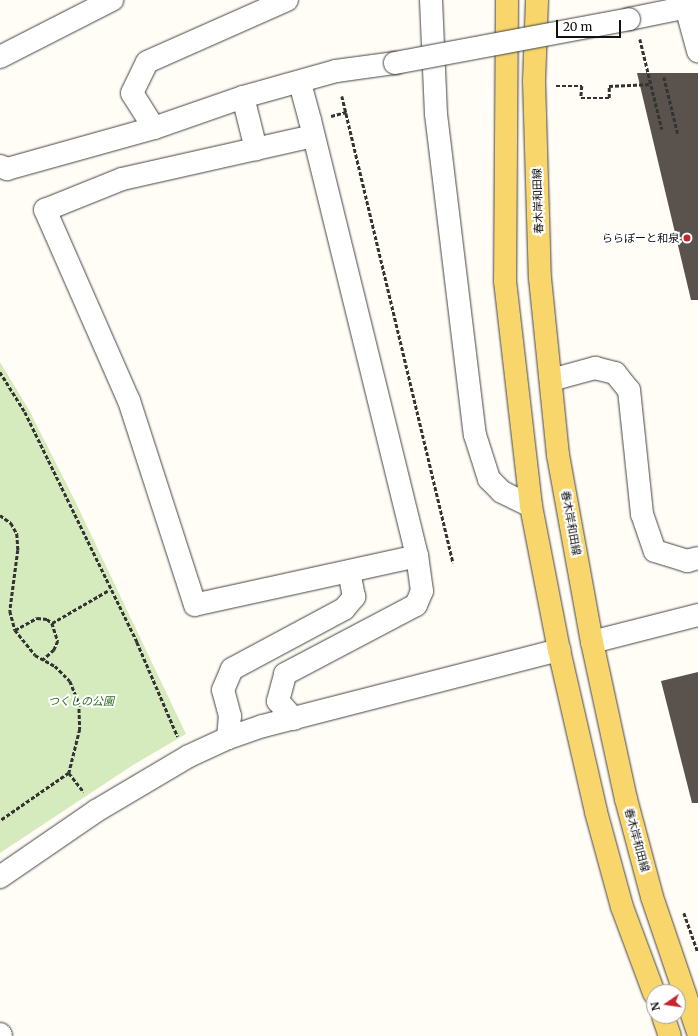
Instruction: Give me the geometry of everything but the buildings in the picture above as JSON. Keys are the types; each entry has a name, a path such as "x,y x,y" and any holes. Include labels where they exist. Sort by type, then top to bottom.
{"main road":[{"path":"507,0 505,281 531,506 559,650 606,849 622,907 651,984"},
{"name":"春木岸和田線","path":"537,0 534,81 540,278 558,455 592,642 630,814 655,905 698,1032"},
{"path":"666,1024 670,1036"}],"street":[{"path":"0,57 112,0"},
{"path":"154,128 132,93 147,62 287,0"},
{"path":"431,0 436,114 475,435 489,479 502,492 531,506"},
{"path":"0,166 7,169 154,128 243,97 300,83 336,71 632,27 692,6 698,51"},
{"path":"294,718 278,701 285,674 416,605 422,591 417,556 300,83"},
{"path":"243,97 256,149"},
{"path":"313,136 122,179 46,210 129,401 195,605 417,556"},
{"path":"551,380 595,368 615,373 629,390 642,514 655,551 687,561 698,558"},
{"path":"228,738 230,716 223,690 232,669 344,609 354,597 349,570"},
{"path":"592,642 698,615"},
{"path":"0,877 96,811 189,756 228,738 294,718 559,650"}],"path":[{"path":"632,27 639,34 662,129"},
{"path":"664,77 678,134"},
{"path":"556,86 582,86 581,98 609,98 610,86 651,84"},
{"path":"342,96 453,563"},
{"path":"0,372 25,412 189,756"},
{"path":"0,515 10,523 17,534 18,550 10,611 15,630 22,641 43,660 55,666 70,681 79,703 80,729 69,773 0,821"},
{"path":"52,623 109,590"},
{"path":"15,630 37,618 47,618 52,623 58,641 54,650 43,660"},
{"path":"684,913 698,952"}],"green space":[{"name":"つくしの公園","path":"0,362 29,410 75,501 186,734 133,765 0,853"}],"place":[{"name":"ららぽーと和泉","path":"687,238"}]}
